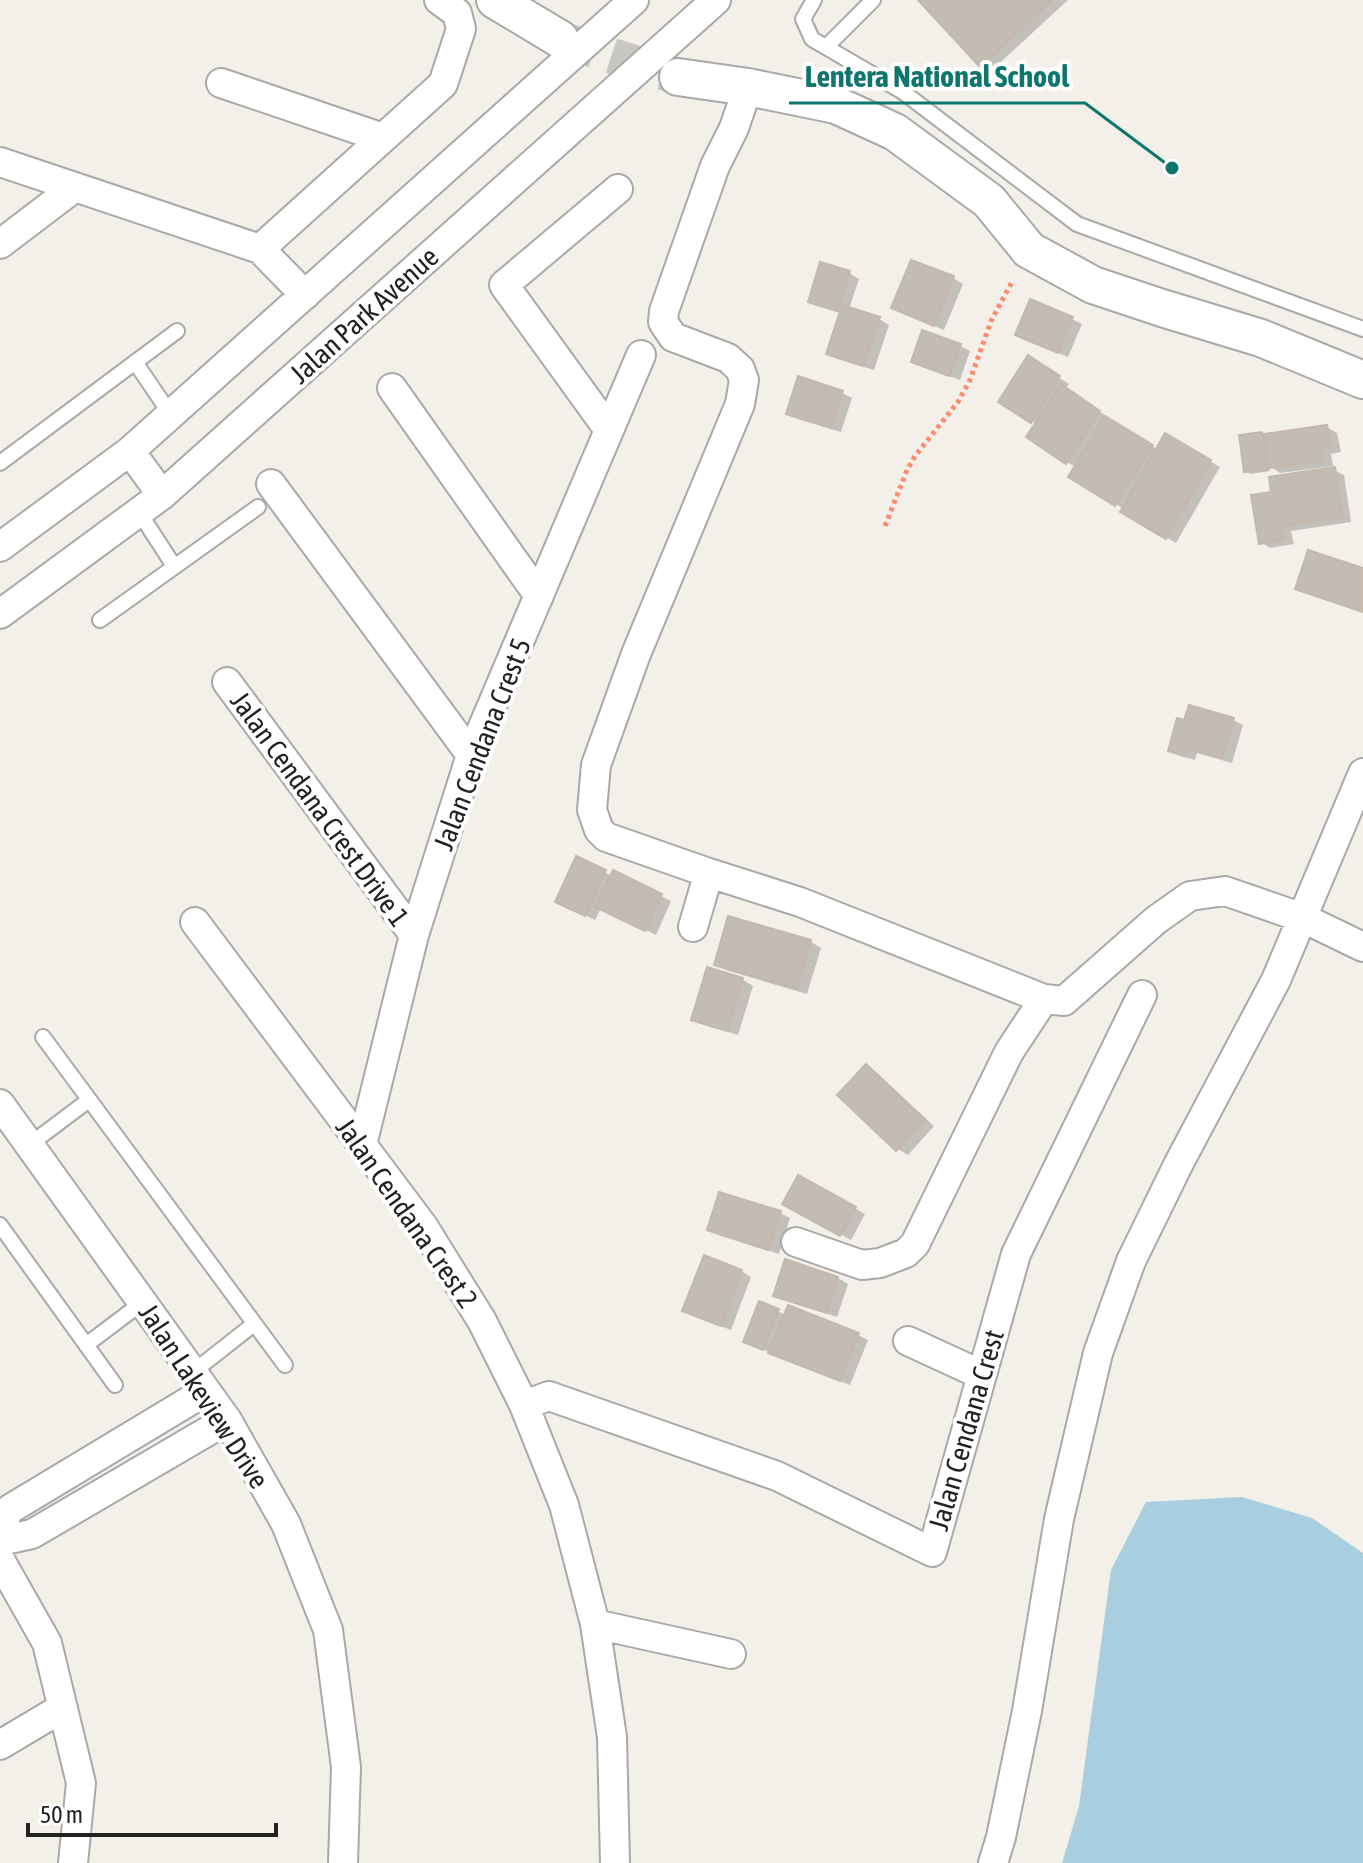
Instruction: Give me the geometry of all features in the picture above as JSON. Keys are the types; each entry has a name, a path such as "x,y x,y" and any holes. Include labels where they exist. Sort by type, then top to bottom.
{"street":[{"path":"260,249 443,84 461,29 457,13 439,0"},
{"path":"495,0 560,39"},
{"name":"Jalan Park Avenue","path":"0,547 130,451 634,0"},
{"name":"Jalan Park Avenue","path":"0,614 162,495 716,0"},
{"path":"678,77 836,105 895,132 989,201 1029,250 1093,285 1261,338 1363,380"},
{"path":"221,83 383,138"},
{"path":"748,87 734,128 715,166 664,311 663,322 673,337 728,358 740,369 744,380 740,404 636,654 596,765 592,810 599,830 623,845 800,902 1044,999 1064,1001 1156,920 1190,896 1225,891 1303,918 1363,947"},
{"path":"0,162 260,249 305,295"},
{"path":"0,244 75,187"},
{"path":"609,430 504,285 618,189"},
{"name":"Jalan Cendana Crest 5","path":"362,1145 414,935 471,755 641,355"},
{"path":"392,388 539,596"},
{"path":"130,451 162,495"},
{"path":"264,495 471,755"},
{"name":"Jalan Cendana Crest Drive 1","path":"227,682 414,935"},
{"path":"993,1863 1027,1711 1059,1519 1098,1353 1131,1261 1276,980 1363,773"},
{"path":"693,927 707,879 706,872"},
{"name":"Jalan Cendana Crest 2","path":"195,922 431,1239 482,1321 524,1405 564,1505 595,1624 612,1737 615,1863"},
{"name":"Jalan Cendana Crest","path":"524,1405 549,1396 777,1476 932,1552 1016,1254 1142,995"},
{"path":"796,1242 862,1265 880,1263 906,1253 915,1244 1009,1052 1044,999"},
{"name":"Jalan Lakeview Drive","path":"0,1104 227,1420 286,1524 328,1630 346,1767 343,1863"},
{"path":"908,1341 982,1375"},
{"path":"0,1526 10,1509 111,1448 200,1382"},
{"path":"0,1541 32,1534 227,1420"},
{"path":"111,1448 129,1477"},
{"path":"0,1560 47,1643 81,1783 73,1863"},
{"path":"595,1624 731,1654"},
{"path":"0,1745 62,1708"}],"lane":[{"path":"814,0 803,19 812,39 903,92 1077,224 1363,329"},
{"path":"826,47 873,0"},
{"path":"0,463 177,331"},
{"path":"135,362 171,415"},
{"path":"100,620 264,495"},
{"path":"139,512 174,566"},
{"path":"43,1037 285,1365"},
{"path":"29,1145 89,1100"},
{"path":"0,1225 115,1385"},
{"path":"86,1345 143,1302"},
{"path":"200,1382 254,1324"}],"path":[{"path":"885,526 915,456 958,402 970,380 991,321 1029,250"}],"water":[{"path":"1242,1497 1312,1518 1363,1553 1363,1863 1062,1863 1079,1806 1111,1570 1146,1502"}],"building":[{"path":"918,0 1052,0 980,67"},
{"path":"911,260 954,276 934,326 891,308"},
{"path":"820,262 850,271 837,311 808,302"},
{"path":"1030,299 1073,317 1058,353 1015,335"},
{"path":"842,305 880,317 863,366 826,354"},
{"path":"922,330 961,344 949,376 911,362"},
{"path":"1028,355 1060,376 1031,423 998,402"},
{"path":"798,376 843,391 831,428 786,414"},
{"path":"1061,384 1100,411 1066,464 1026,437"},
{"path":"1105,416 1153,445 1115,506 1068,477"},
{"path":"1327,425 1331,447 1322,449 1323,461 1268,468 1264,434"},
{"path":"1262,432 1267,470 1244,472 1239,435"},
{"path":"1165,433 1211,460 1166,539 1120,512"},
{"path":"1335,467 1342,517 1282,526 1284,539 1259,544 1251,495 1271,492 1269,477"},
{"path":"1308,550 1363,568 1363,612 1295,589"},
{"path":"1189,705 1234,718 1222,758 1187,748 1185,756 1168,751 1177,718 1184,720"},
{"path":"576,856 606,870 585,916 555,902"},
{"path":"613,870 662,894 645,931 595,907"},
{"path":"728,916 811,940 797,989 714,965"},
{"path":"707,967 743,978 728,1031 691,1020"},
{"path":"866,1064 925,1120 896,1151 837,1095"},
{"path":"798,1175 856,1207 840,1236 782,1204"},
{"path":"719,1192 781,1211 768,1250 707,1230"},
{"path":"704,1255 742,1270 721,1326 682,1311"},
{"path":"785,1259 838,1277 827,1313 773,1296"},
{"path":"759,1301 779,1309 763,1350 743,1342"},
{"path":"788,1305 859,1333 840,1381 768,1353"}],"tunnel":[{"path":"560,39 678,77"}],"place":[{"name":"Lentera National School","path":"1172,168"}]}
